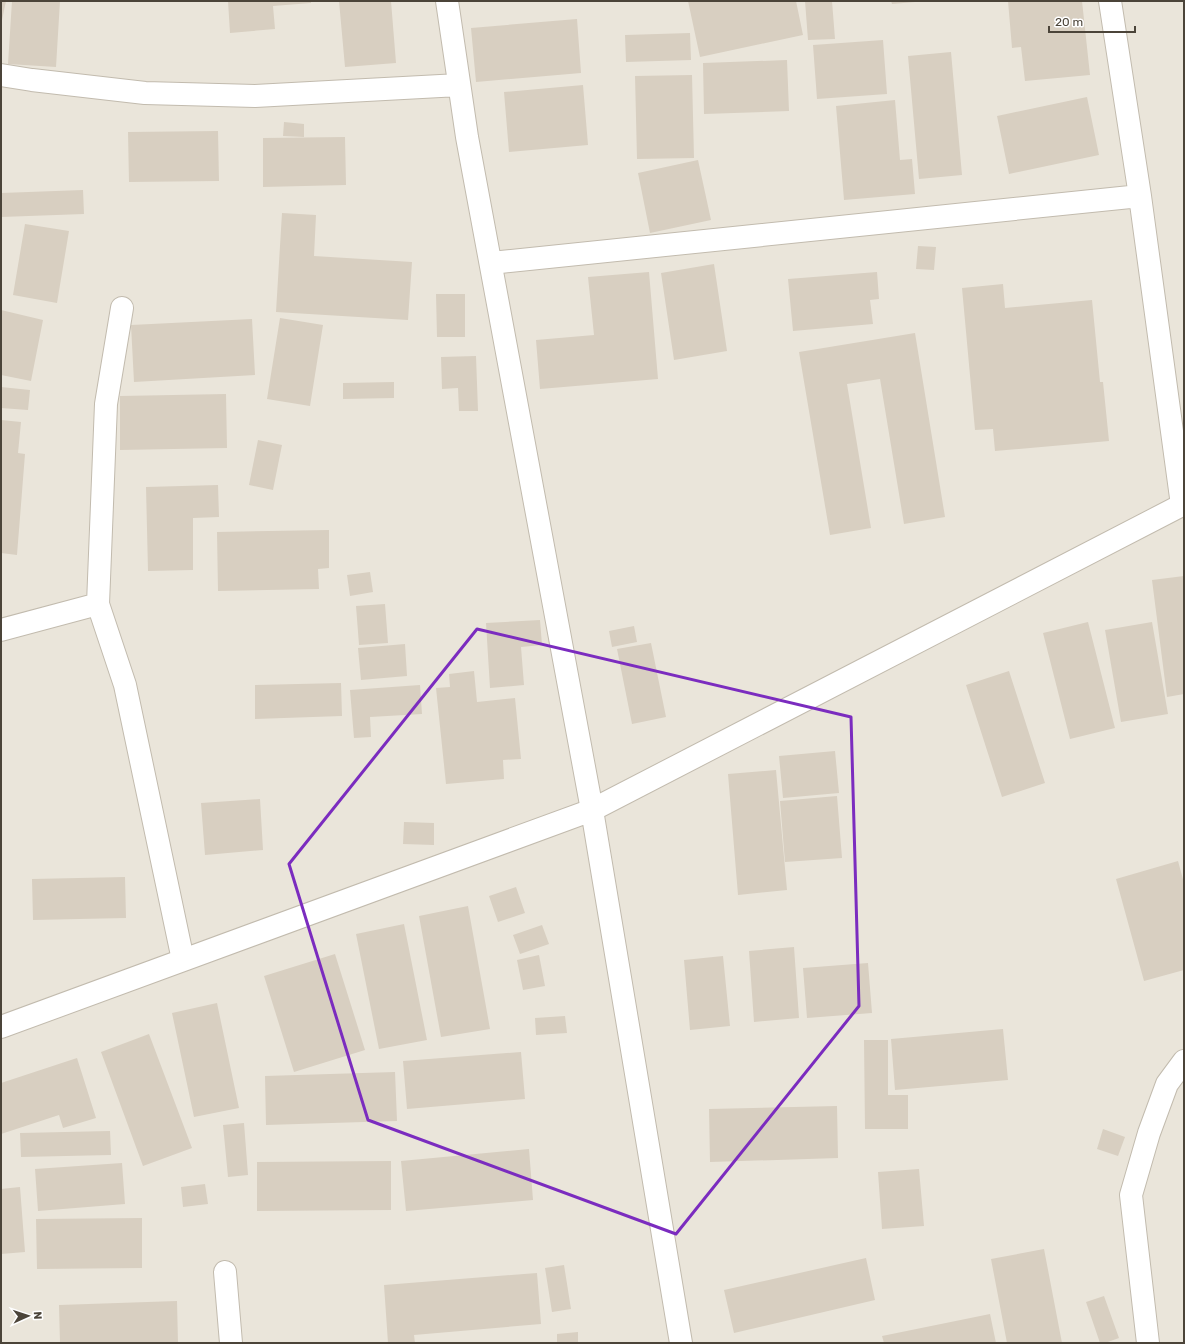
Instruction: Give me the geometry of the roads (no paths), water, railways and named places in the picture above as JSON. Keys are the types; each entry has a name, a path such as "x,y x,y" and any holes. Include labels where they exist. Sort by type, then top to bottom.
{"street":[{"path":"448,1 467,138 592,810 681,1343"},
{"path":"1,1027 592,810 1183,505 1140,196 1110,1"},
{"path":"1,75 145,93 255,96 459,85"},
{"path":"490,263 1140,196"},
{"path":"122,308 106,404 98,604 125,685 183,960"},
{"path":"1,630 98,604"},
{"path":"1148,1343 1131,1194 1149,1133 1167,1084 1184,1062"},
{"path":"225,1272 231,1343"}]}
